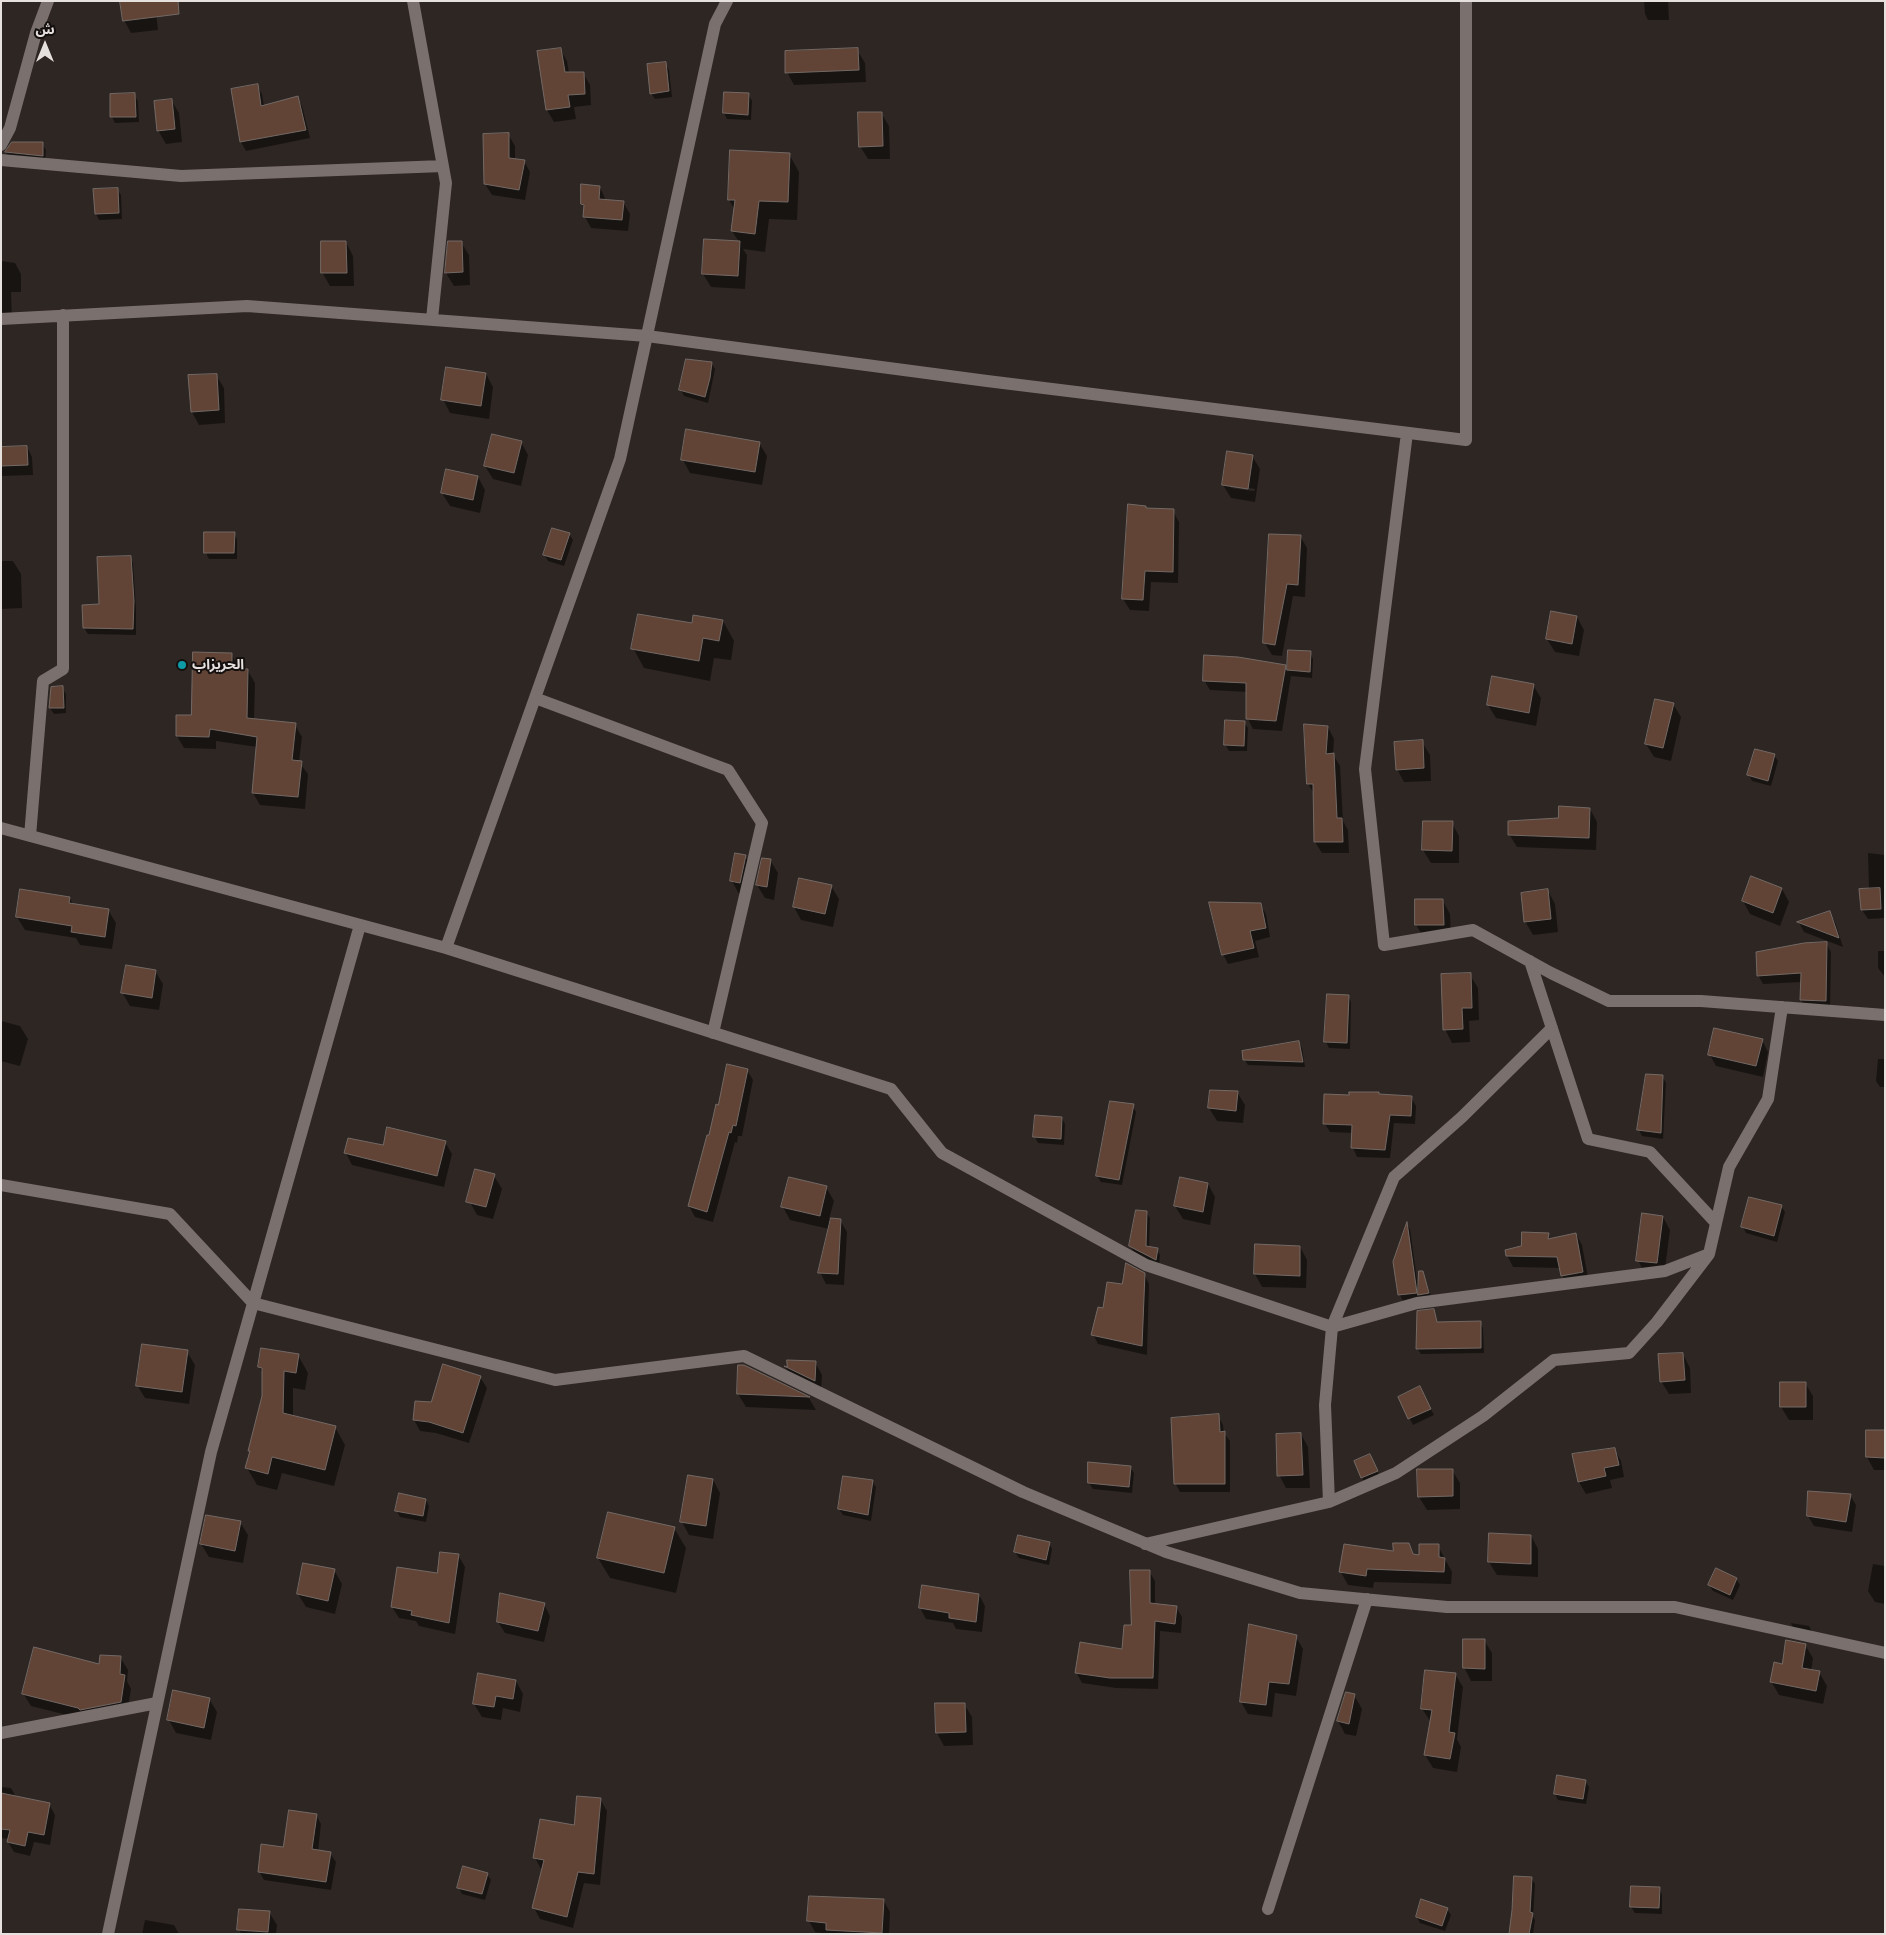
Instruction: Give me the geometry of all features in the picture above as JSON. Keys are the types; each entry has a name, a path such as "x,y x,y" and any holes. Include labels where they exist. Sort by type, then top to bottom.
{"street":[{"path":"1,145 48,1"},
{"path":"413,1 446,183 432,319"},
{"path":"446,948 620,459 714,24 728,1"},
{"path":"1,319 246,306 647,336 987,381 1466,440 1466,1"},
{"path":"1,160 181,176 443,166"},
{"path":"30,836 43,681 63,669 63,316"},
{"path":"1407,433 1365,769 1384,945 1472,930 1609,1001 1701,1001 1885,1015"},
{"path":"535,698 728,770 762,823 713,1032"},
{"path":"1,828 446,948 891,1089 942,1153 1146,1265 1332,1327 1417,1303 1665,1270 1709,1254"},
{"path":"108,1934 210,1452 360,925"},
{"path":"1530,961 1588,1139 1650,1152 1716,1223"},
{"path":"1145,1544 1329,1502 1396,1472 1483,1416 1554,1360 1629,1353 1657,1322 1709,1254 1729,1167 1768,1099 1782,1007"},
{"path":"1329,1502 1325,1405 1332,1327 1394,1177 1462,1117 1552,1028"},
{"path":"1,1185 170,1214 253,1303 555,1380 744,1356 1023,1492 1166,1552 1300,1593 1447,1607 1675,1607 1885,1653"},
{"path":"1268,1909 1366,1599"},
{"path":"1,1733 157,1703"}],"building":[{"path":"120,1 178,1 179,14 123,21"},
{"path":"561,48 565,72 584,72 585,94 568,95 570,107 546,110 537,51"},
{"path":"858,48 859,70 785,73 785,51"},
{"path":"666,62 669,91 650,94 647,64"},
{"path":"258,84 261,106 298,96 306,130 240,142 231,89"},
{"path":"724,92 749,93 748,115 723,113"},
{"path":"135,93 136,117 110,117 110,94"},
{"path":"172,99 175,129 157,131 154,101"},
{"path":"858,112 882,112 883,146 859,147"},
{"path":"509,133 509,158 525,160 519,190 484,184 483,134"},
{"path":"12,142 43,142 43,156 5,152"},
{"path":"730,150 790,153 788,202 759,201 755,234 731,231 735,200 728,200"},
{"path":"581,184 600,186 599,199 624,201 622,220 583,217 584,205 581,204"},
{"path":"118,188 119,213 95,214 93,189"},
{"path":"704,239 740,241 738,276 702,274"},
{"path":"321,241 346,241 347,273 321,273"},
{"path":"448,241 462,241 463,272 445,273"},
{"path":"686,359 712,362 705,397 679,390"},
{"path":"446,367 486,373 481,406 441,400"},
{"path":"217,374 219,410 191,412 188,375"},
{"path":"686,429 760,442 755,472 681,460"},
{"path":"492,434 522,441 514,473 484,466"},
{"path":"27,446 28,465 1,466 1,447"},
{"path":"1227,451 1253,455 1248,489 1222,485"},
{"path":"446,469 478,476 473,500 441,493"},
{"path":"1128,504 1146,506 1146,508 1174,509 1173,572 1145,571 1143,600 1122,599"},
{"path":"552,528 570,533 561,560 543,555"},
{"path":"204,532 235,532 234,553 204,553"},
{"path":"1269,534 1301,535 1298,585 1287,584 1275,645 1263,643"},
{"path":"131,556 134,601 133,629 83,628 82,605 99,604 97,557"},
{"path":"1551,611 1577,616 1572,644 1546,639"},
{"path":"638,614 692,623 693,615 723,620 719,641 703,638 699,661 631,649"},
{"path":"1288,650 1311,651 1310,672 1287,670"},
{"path":"193,652 232,653 232,669 248,669 247,718 296,723 292,760 302,761 298,797 252,793 257,737 210,729 209,737 176,736 176,715 191,715"},
{"path":"1204,655 1238,657 1286,665 1276,721 1246,719 1246,683 1203,681"},
{"path":"1492,676 1534,684 1529,713 1487,705"},
{"path":"63,686 64,708 49,708 51,687"},
{"path":"1655,699 1674,703 1663,748 1645,744"},
{"path":"1225,720 1245,721 1244,746 1224,745"},
{"path":"1304,724 1328,726 1326,754 1334,753 1337,818 1342,818 1343,842 1314,842 1313,784 1307,784"},
{"path":"1423,740 1424,768 1396,770 1394,742"},
{"path":"1755,749 1775,754 1768,781 1747,775"},
{"path":"1559,806 1590,808 1589,838 1508,835 1508,821 1558,818"},
{"path":"1423,821 1453,821 1452,851 1422,850"},
{"path":"735,853 746,855 740,883 730,881"},
{"path":"762,858 771,859 767,887 756,885"},
{"path":"1751,876 1782,888 1773,913 1742,901"},
{"path":"799,878 832,885 825,914 793,907"},
{"path":"1880,888 1881,909 1861,910 1859,889"},
{"path":"20,889 70,897 69,903 109,909 105,937 71,932 72,926 16,917"},
{"path":"1548,889 1551,919 1524,922 1521,893"},
{"path":"1415,899 1443,899 1444,925 1415,925"},
{"path":"1209,902 1261,903 1266,928 1250,931 1254,948 1222,955"},
{"path":"1830,911 1839,938 1797,922"},
{"path":"1827,942 1826,1001 1800,1000 1801,973 1757,976 1756,952 1804,943"},
{"path":"126,965 156,970 152,998 121,993"},
{"path":"1471,973 1472,1008 1462,1008 1463,1029 1443,1030 1441,974"},
{"path":"1327,994 1349,995 1347,1043 1324,1042"},
{"path":"1714,1028 1763,1039 1756,1066 1708,1055"},
{"path":"1299,1041 1303,1062 1243,1060 1242,1051"},
{"path":"727,1064 748,1069 736,1126 733,1125 731,1133 729,1132 707,1212 688,1206 716,1104 718,1105"},
{"path":"1646,1074 1663,1075 1661,1133 1637,1130"},
{"path":"1210,1090 1238,1091 1236,1111 1208,1108"},
{"path":"1349,1092 1379,1092 1379,1094 1412,1096 1411,1116 1390,1115 1385,1150 1351,1148 1352,1125 1323,1124 1324,1094 1349,1095"},
{"path":"1110,1101 1134,1104 1119,1180 1096,1176"},
{"path":"1035,1115 1062,1117 1061,1139 1033,1137"},
{"path":"387,1127 446,1141 437,1176 344,1153 348,1138 383,1145"},
{"path":"475,1169 495,1174 486,1207 466,1202"},
{"path":"789,1177 827,1186 820,1216 781,1207"},
{"path":"1180,1177 1208,1183 1203,1212 1174,1206"},
{"path":"1749,1197 1782,1205 1774,1236 1741,1227"},
{"path":"1136,1210 1147,1211 1146,1246 1158,1248 1156,1260 1129,1246"},
{"path":"1642,1213 1663,1216 1657,1263 1636,1261"},
{"path":"831,1218 841,1219 838,1274 818,1273"},
{"path":"1407,1222 1417,1293 1398,1295 1393,1262"},
{"path":"1522,1232 1549,1233 1548,1239 1576,1233 1583,1272 1561,1276 1557,1257 1506,1256 1505,1250 1521,1246"},
{"path":"1255,1244 1300,1246 1300,1276 1254,1274"},
{"path":"1126,1263 1145,1273 1142,1346 1091,1335 1098,1307 1103,1308 1107,1282 1122,1284"},
{"path":"1419,1271 1423,1271 1429,1293 1418,1295"},
{"path":"1434,1309 1437,1322 1481,1321 1481,1348 1416,1349 1417,1311"},
{"path":"142,1344 188,1350 182,1392 136,1386"},
{"path":"261,1348 299,1354 296,1373 284,1371 283,1413 336,1426 325,1470 272,1457 268,1474 245,1468 262,1396 262,1368 258,1367"},
{"path":"1683,1353 1685,1380 1660,1382 1658,1354"},
{"path":"787,1360 816,1361 815,1381 784,1366 787,1367"},
{"path":"443,1364 481,1376 463,1433 429,1422 413,1420 415,1401 431,1402"},
{"path":"738,1365 744,1365 810,1397 737,1394"},
{"path":"1780,1382 1806,1382 1806,1407 1780,1407"},
{"path":"1420,1386 1431,1409 1408,1419 1398,1397"},
{"path":"1219,1414 1220,1432 1225,1431 1225,1484 1174,1484 1171,1418"},
{"path":"1866,1430 1885,1430 1885,1458 1866,1457"},
{"path":"1301,1433 1303,1475 1277,1476 1276,1434"},
{"path":"1615,1448 1619,1465 1604,1468 1606,1476 1578,1482 1572,1454"},
{"path":"1370,1454 1378,1471 1361,1478 1354,1461"},
{"path":"1088,1462 1131,1466 1129,1487 1088,1483"},
{"path":"1417,1469 1453,1469 1453,1496 1418,1497"},
{"path":"688,1475 713,1479 706,1526 680,1522"},
{"path":"843,1476 873,1480 868,1515 838,1509"},
{"path":"1808,1491 1851,1494 1846,1522 1807,1516"},
{"path":"399,1493 426,1499 423,1516 395,1511"},
{"path":"608,1512 675,1527 664,1573 597,1558"},
{"path":"206,1515 241,1521 235,1551 200,1544"},
{"path":"1489,1533 1531,1535 1531,1564 1488,1562"},
{"path":"1018,1535 1050,1542 1046,1560 1014,1552"},
{"path":"1393,1543 1409,1543 1413,1554 1419,1555 1419,1544 1439,1544 1439,1557 1445,1558 1444,1572 1367,1569 1366,1576 1339,1572 1344,1544 1393,1551"},
{"path":"440,1552 459,1554 449,1623 411,1615 412,1611 391,1607 397,1567 437,1573"},
{"path":"303,1563 335,1569 328,1601 297,1594"},
{"path":"1716,1568 1737,1578 1730,1595 1708,1585"},
{"path":"1130,1570 1150,1570 1150,1603 1177,1606 1175,1624 1155,1621 1153,1678 1110,1678 1075,1673 1080,1642 1122,1649 1124,1625 1131,1625"},
{"path":"922,1585 979,1594 976,1622 949,1618 949,1613 919,1608"},
{"path":"500,1593 545,1603 538,1631 497,1622"},
{"path":"1249,1624 1297,1635 1289,1684 1269,1682 1266,1705 1240,1702"},
{"path":"1463,1639 1485,1639 1485,1669 1463,1668"},
{"path":"1786,1640 1806,1644 1802,1668 1820,1671 1816,1691 1770,1682 1774,1662 1782,1664"},
{"path":"34,1647 99,1664 100,1655 121,1656 120,1674 125,1675 121,1702 80,1710 22,1694"},
{"path":"1425,1670 1456,1673 1449,1732 1455,1733 1450,1759 1424,1755 1432,1710 1421,1709"},
{"path":"478,1673 516,1680 513,1699 496,1696 494,1707 473,1704"},
{"path":"173,1690 210,1698 204,1728 167,1720"},
{"path":"1346,1692 1355,1694 1349,1724 1337,1721"},
{"path":"935,1703 965,1703 966,1732 936,1733"},
{"path":"1557,1775 1586,1780 1583,1799 1554,1794"},
{"path":"1,1793 50,1803 44,1835 28,1832 25,1846 7,1842 10,1830 1,1829"},
{"path":"577,1796 601,1798 594,1874 578,1872 567,1917 532,1908 544,1860 533,1858 540,1819 574,1825"},
{"path":"289,1810 317,1814 312,1849 331,1852 326,1882 258,1872 261,1844 283,1847"},
{"path":"463,1866 488,1873 482,1894 457,1888"},
{"path":"1514,1876 1532,1877 1530,1912 1533,1913 1529,1934 1509,1934"},
{"path":"1631,1886 1660,1887 1659,1908 1630,1907"},
{"path":"809,1896 884,1899 882,1933 826,1930 826,1923 807,1921"},
{"path":"1421,1899 1448,1908 1442,1926 1416,1917"},
{"path":"239,1909 270,1911 268,1932 237,1930"}],"place":[{"name":"الحريزاب","path":"182,665"}]}
